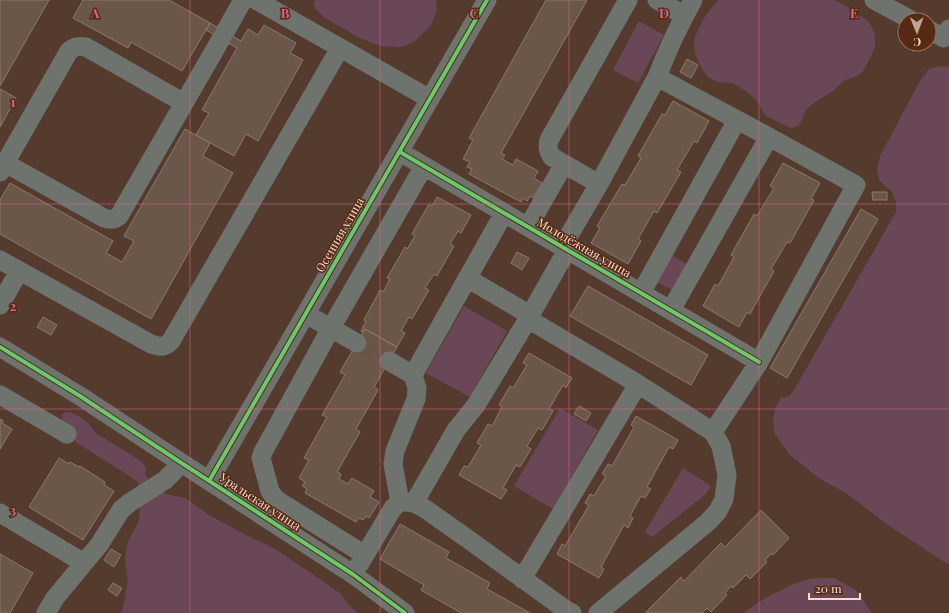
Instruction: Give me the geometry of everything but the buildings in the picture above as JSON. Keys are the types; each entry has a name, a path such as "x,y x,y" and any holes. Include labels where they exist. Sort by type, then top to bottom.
{"street":[{"path":"184,103 86,47 74,47 69,50 3,168 104,218 109,220 115,219 119,216 184,103 243,0"},
{"path":"256,0 430,98"},
{"name":"Осенняя улица","path":"209,481 487,0"},
{"path":"599,184 552,157 548,146 549,140 628,0"},
{"path":"407,503 456,430 476,405 529,317 657,77 688,8 658,0"},
{"path":"874,0 897,12"},
{"path":"0,260 151,344 159,347 166,346 171,341 340,48"},
{"path":"657,77 856,185 759,362 713,432"},
{"path":"641,293 737,120"},
{"path":"671,310 769,137"},
{"name":"Молодёжная улица","path":"400,152 759,362"},
{"path":"528,227 564,164"},
{"path":"365,555 274,497 270,491 261,458 332,328 424,166"},
{"path":"413,375 504,213"},
{"path":"0,305 19,271"},
{"path":"467,278 713,432 721,446 727,475 724,499 718,510 708,522 598,613"},
{"path":"306,314 357,343"},
{"name":"Уральская улица","path":"0,347 80,396 354,575 405,613"},
{"path":"389,361 413,375 418,388 416,399 395,451 393,464 407,503"},
{"path":"522,578 638,384"},
{"path":"0,395 67,434"},
{"path":"46,613 55,598 99,545 121,510 129,503 165,480 174,472 180,462"},
{"path":"354,575 393,508 407,503 424,508 572,613"},
{"path":"0,513 84,563"}],"shaded area":[{"path":"316,0 436,0 437,11 430,26 415,41 401,47 381,46 362,39 325,18 315,8 314,2"},
{"path":"719,0 835,0 869,22 874,31 875,48 863,71 859,75 845,80 833,91 811,105 806,110 798,126 791,128 766,116 756,100 746,91 732,83 718,82 708,77 700,66 695,53 694,39 703,20 711,8"},
{"path":"639,21 664,35 638,83 613,70"},
{"path":"943,66 949,67 949,565 888,525 846,493 820,479 789,454 775,434 773,421 775,408 781,398 789,396 794,390 896,212 896,203 892,192 879,180 877,170 880,156 921,79 930,68"},
{"path":"670,254 688,265 674,291 655,281"},
{"path":"464,306 507,331 470,397 426,373"},
{"path":"560,408 598,430 553,509 514,486"},
{"path":"67,412 75,414 86,421 96,433 141,461 146,468 145,474 148,479 166,494 185,498 209,515 277,550 340,593 348,604 358,613 121,613 128,580 125,559 128,541 139,521 140,507 138,482 77,443 65,426 62,414"},
{"path":"683,468 711,486 706,494 652,537 645,532"},
{"path":"814,578 834,578 856,590 872,613 744,613 766,598 795,584"}],"tunnel":[{"path":"357,343 389,361"}],"cycle path":[{"path":"209,481 487,0"},
{"path":"400,152 759,362"},
{"path":"0,347 80,396 354,575 405,613"}]}
